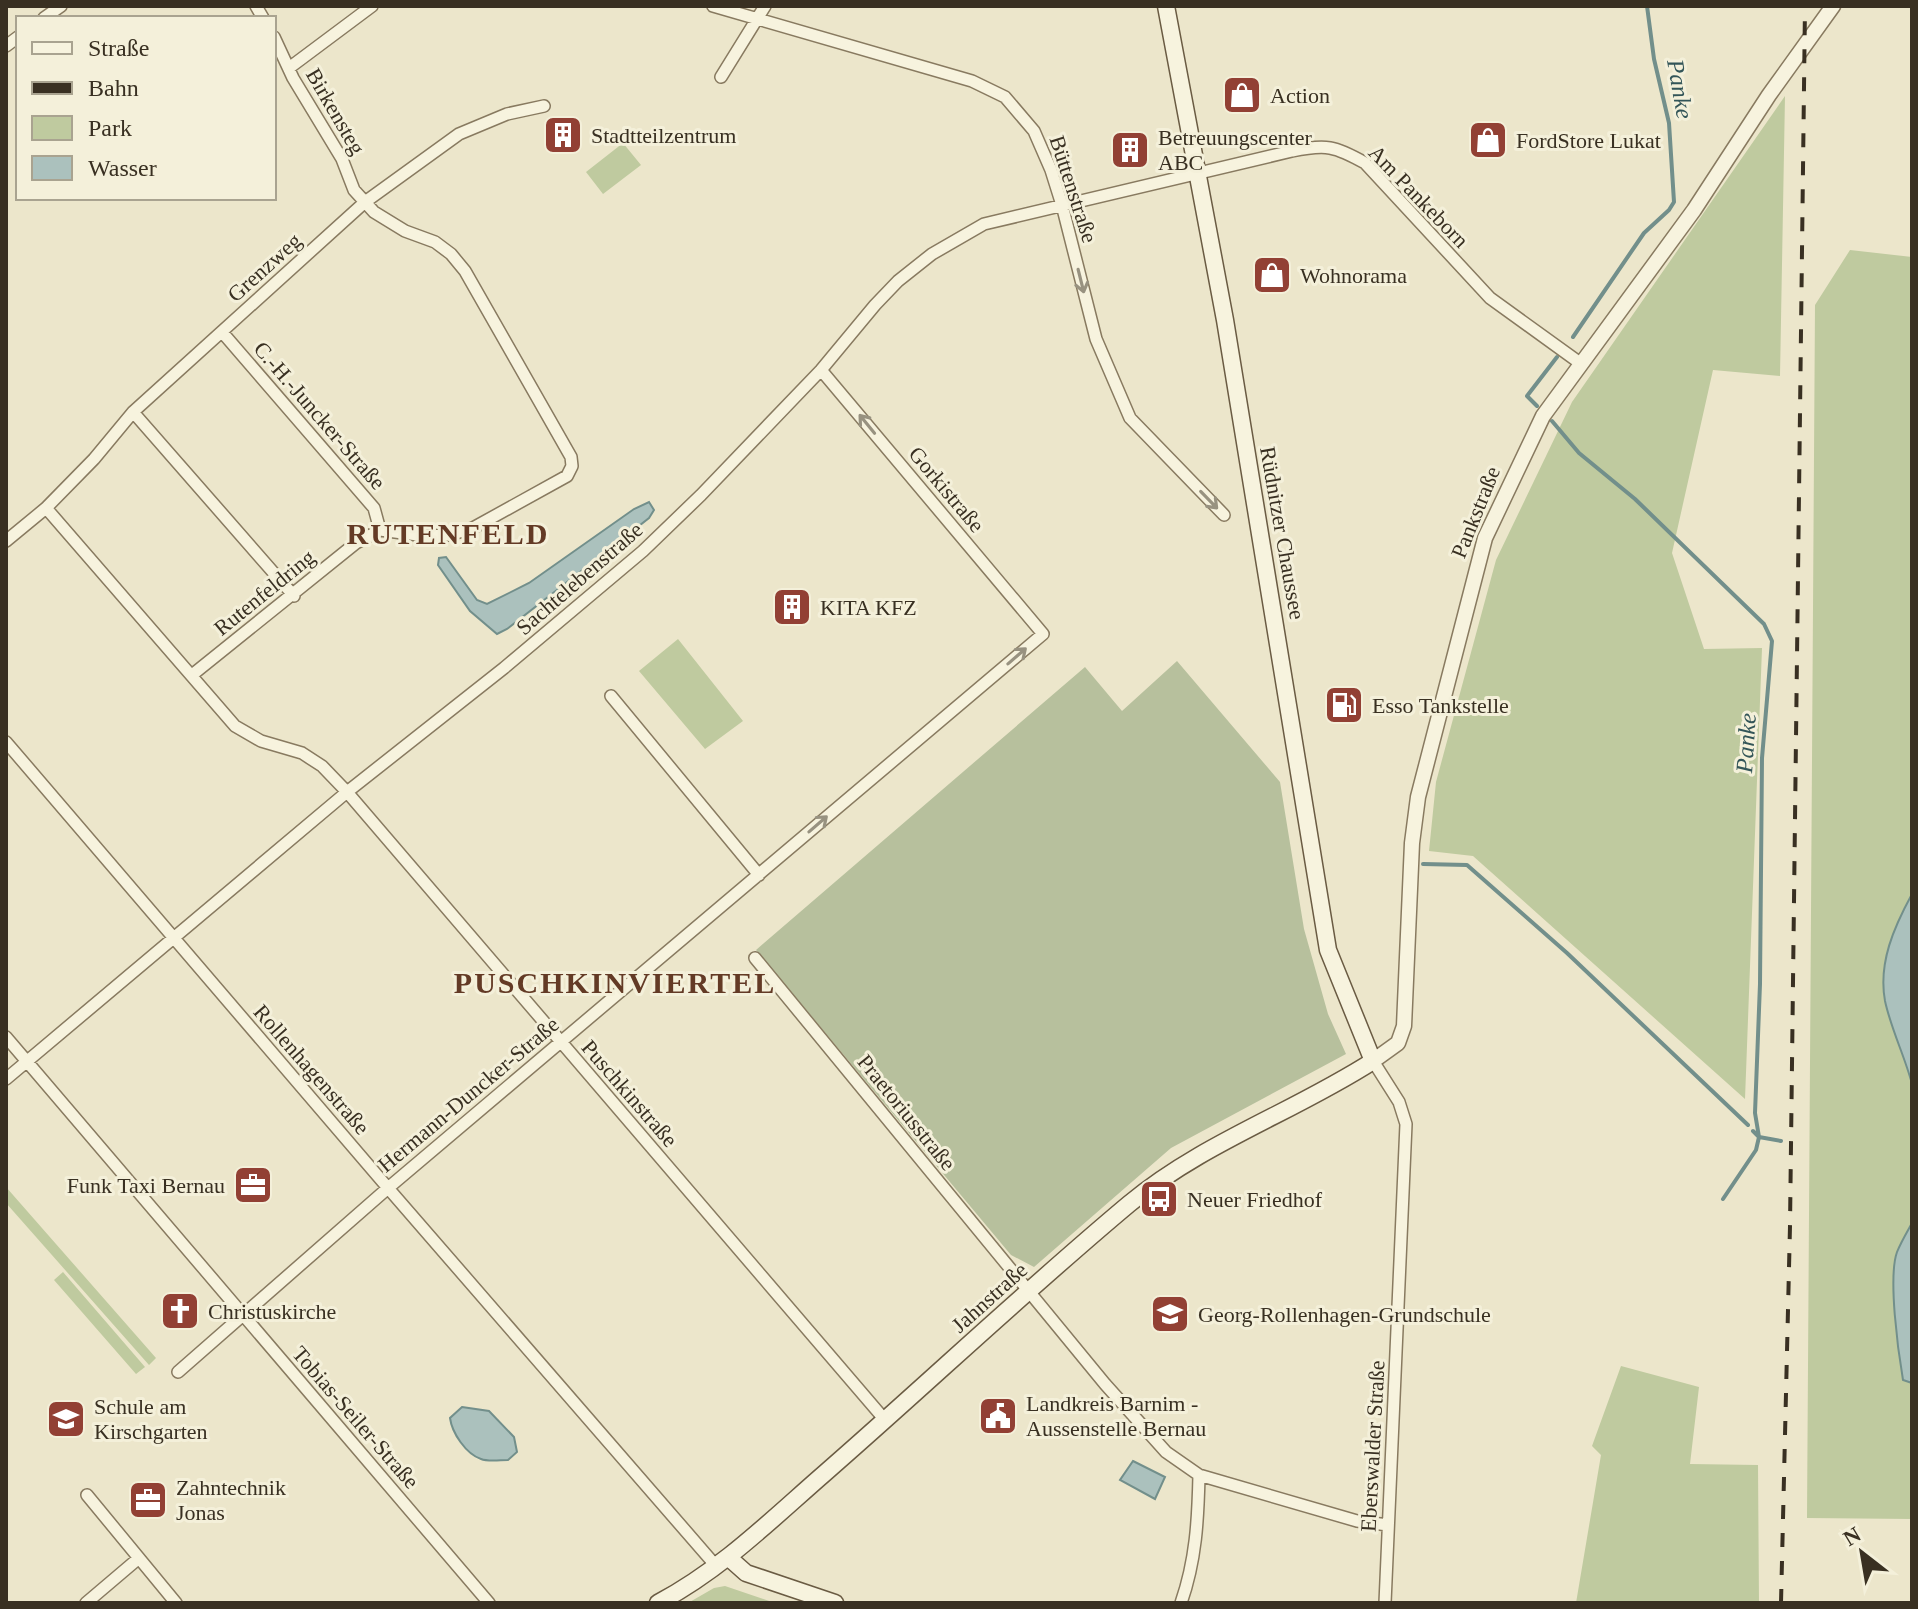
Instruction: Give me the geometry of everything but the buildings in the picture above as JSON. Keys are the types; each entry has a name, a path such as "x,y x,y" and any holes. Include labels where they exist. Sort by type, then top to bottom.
{"main road":[{"name":"Rüdnitzer Chaussee","path":"1166,6 1276,622 1328,950 1373,1061"},
{"name":"Jahnstraße","path":"658,1603 722,1562 1131,1202 1179,1166 1333,1086 1373,1061"},
{"path":"722,1562 835,1603"}],"street":[{"path":"289,68 372,6"},
{"name":"Büttenstraße","path":"713,6 972,81 1005,97 1034,131 1051,170 1096,339 1130,418 1224,515"},
{"path":"721,77 765,6"},
{"name":"Pankstraße","path":"1373,1061 1398,1043 1404,1026 1412,843 1418,797 1485,538 1543,416 1694,210 1769,95 1833,6"},
{"name":"Birkensteg","path":"276,41 342,159 354,190 365,202"},
{"name":"Grenzweg","path":"6,541 46,508 94,459 133,412 365,202 459,134 507,114 544,106"},
{"name":"Am Pankeborn","path":"1198,173 1316,146 1341,149 1365,163 1490,298 1580,363"},
{"name":"Sachtelebenstraße","path":"6,1079 347,792 504,668 643,551 821,370 898,281 932,254 984,224 1198,173"},
{"path":"365,202 389,223 435,242 451,254 465,271 571,457 572,466 567,476 473,528 449,535 425,536 380,530"},
{"name":"C.-H.-Juncker-Straße","path":"222,332 374,508 380,530"},
{"name":"Gorkistraße","path":"821,370 1043,634"},
{"path":"133,412 294,596"},
{"path":"46,508 235,726 261,741 302,753 322,766 347,792"},
{"name":"Rutenfeldring","path":"192,675 294,596 356,543 380,530"},
{"name":"Hermann-Duncker-Straße","path":"178,1372 388,1188 1043,634"},
{"path":"611,696 759,875"},
{"name":"Rollenhagenstraße","path":"6,742 690,1536 722,1562"},
{"name":"Puschkinstraße","path":"347,792 885,1420"},
{"name":"Praetoriusstraße","path":"755,958 1166,1452 1199,1475 1357,1521 1388,1525"},
{"name":"Tobias-Seiler-Straße","path":"6,1037 489,1603"},
{"name":"Eberswalder Straße","path":"1373,1061 1399,1102 1406,1124 1385,1603"},
{"path":"1181,1603 1192,1571 1197,1538 1199,1475"},
{"path":"87,1495 176,1603"},
{"path":"86,1603 139,1558"}],"green space":[{"path":"1785,96 1780,376 1713,370 1672,553 1704,649 1762,648 1745,1099 1473,856 1429,851 1436,782 1496,560 1572,402"},
{"path":"623,143 641,165 603,194 586,172"},
{"path":"1850,250 1912,257 1912,1519 1807,1518 1815,305"},
{"path":"678,639 743,721 705,749 639,671"},
{"path":"1177,661 1280,782 1304,929 1328,1014 1346,1054 1171,1148 1034,1267 1011,1255 756,950 1085,667 1122,711"},
{"path":"6,1187 156,1358 149,1365 6,1203"},
{"path":"63,1272 145,1367 136,1374 54,1280"},
{"path":"1621,1366 1699,1387 1690,1464 1758,1465 1759,1603 1576,1603 1601,1455 1592,1446"},
{"path":"725,1586 775,1603 688,1603 714,1588"}],"water":[{"path":"649,502 654,510 649,518 497,634 470,611 438,565 439,558 446,557 477,600 487,604 529,583 634,509"},
{"path":"1912,894 1912,1084 1883,987 1889,946"},
{"path":"1912,1223 1912,1383 1903,1380 1893,1278 1897,1252"},
{"path":"462,1407 489,1411 514,1437 517,1452 508,1460 494,1461 470,1453 451,1424 450,1418"},
{"path":"1133,1461 1165,1477 1155,1499 1120,1480"}],"waterway":[{"name":"Panke","path":"1573,337 1644,233 1674,202 1669,123 1654,59 1647,6"},
{"name":"Panke","path":"1537,406 1527,396 1557,357"},
{"name":"Panke","path":"1552,421 1579,453 1635,499 1764,624 1772,641 1762,758 1760,984 1755,1113 1759,1137 1781,1141"},
{"path":"1423,864 1467,865 1567,953 1748,1125"},
{"path":"1723,1199 1756,1150 1759,1137 1753,1131"}],"railway":[{"path":"1781,1603 1790,1226 1805,6"}],"place":[{"name":"Action","path":"1242,95"},
{"name":"Stadtteilzentrum","path":"563,135"},
{"name":"FordStore Lukat","path":"1488,140"},
{"name":"Betreuungscenter ABC","path":"1130,150"},
{"name":"Wohnorama","path":"1272,275"},
{"name":"KITA KFZ","path":"792,607"},
{"name":"Esso Tankstelle","path":"1344,705"},
{"name":"Funk Taxi Bernau","path":"253,1185"},
{"name":"Neuer Friedhof","path":"1159,1199"},
{"name":"Christuskirche","path":"180,1311"},
{"name":"Georg-Rollenhagen-Grundschule","path":"1170,1314"},
{"name":"Landkreis Barnim - Aussenstelle Bernau","path":"998,1416"},
{"name":"Schule am Kirschgarten","path":"66,1419"},
{"name":"Zahntechnik Jonas","path":"148,1500"}],"district":[{"name":"RUTENFELD","path":"448,534"},
{"name":"PUSCHKINVIERTEL","path":"615,983"}]}
